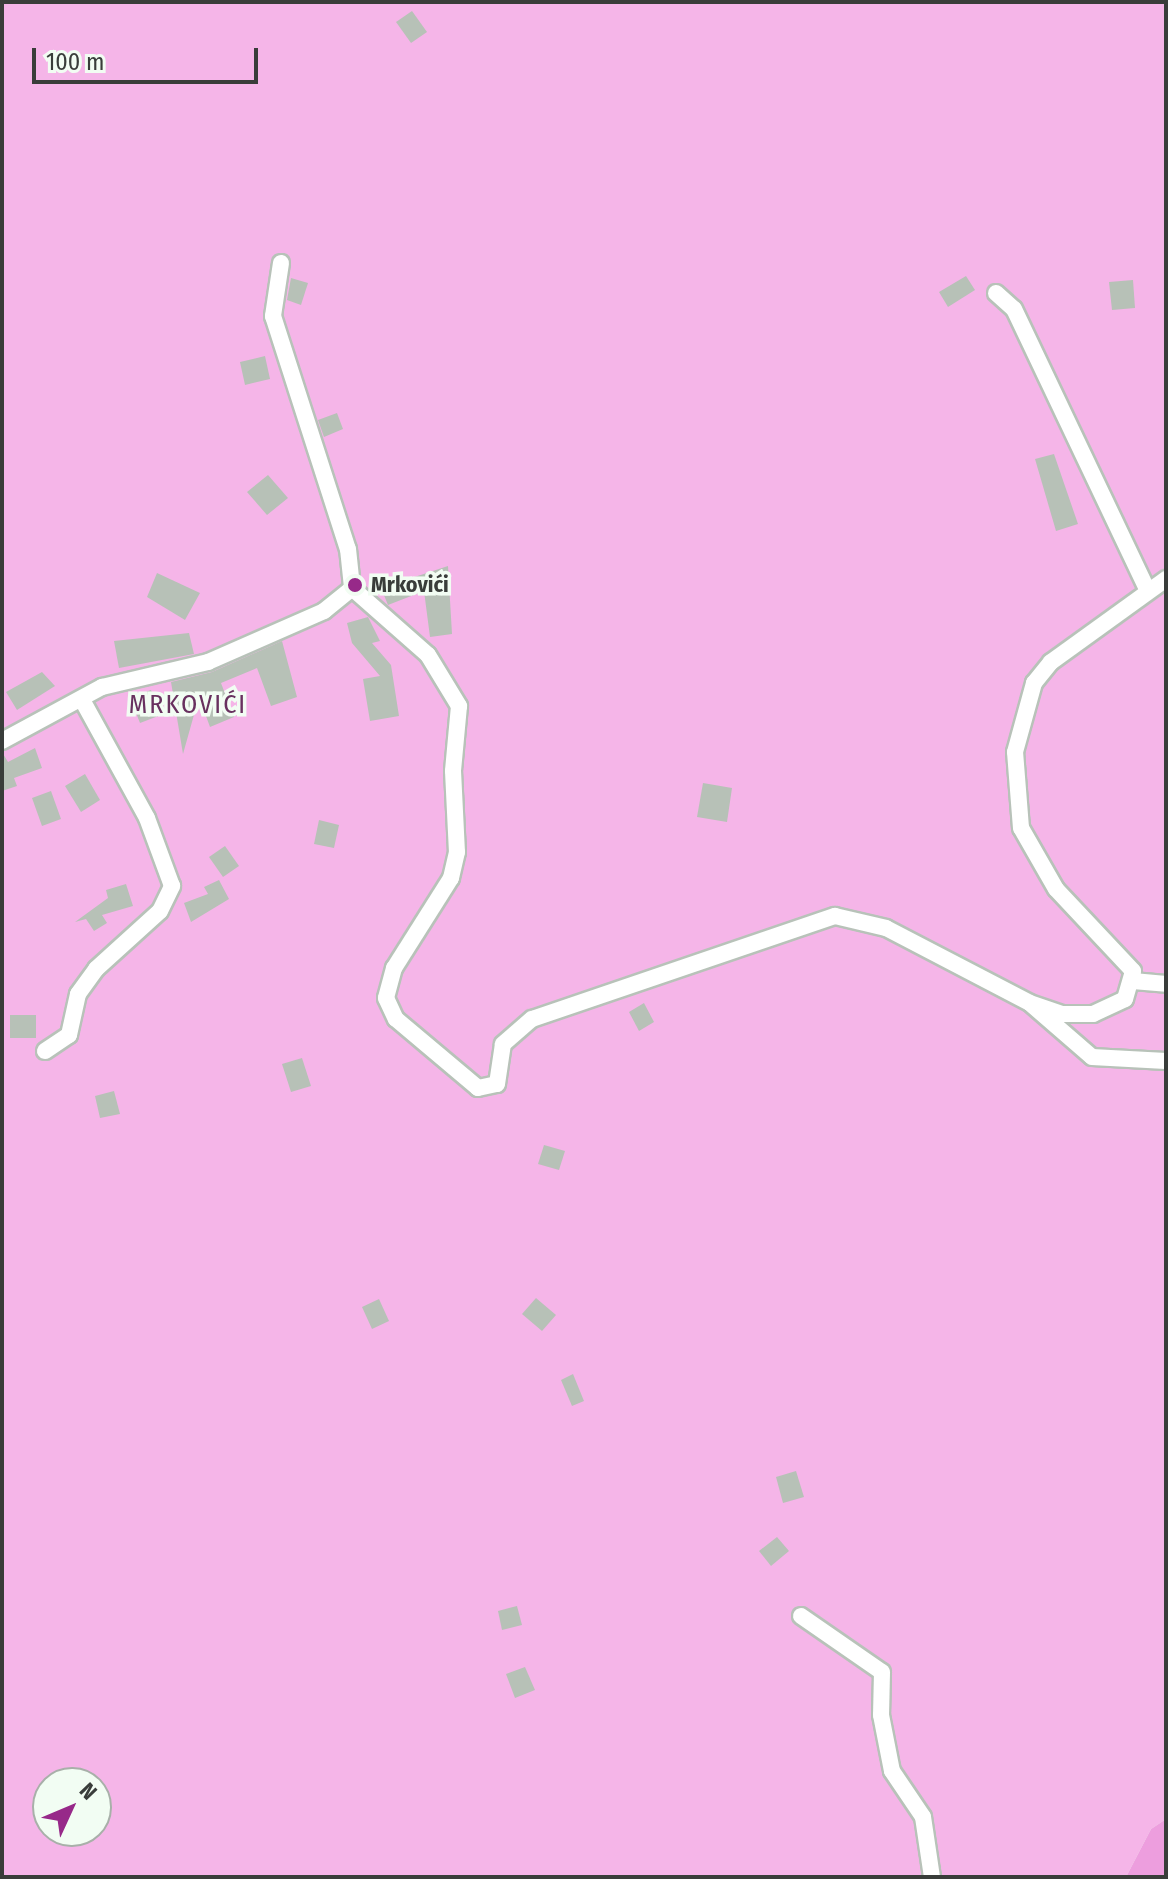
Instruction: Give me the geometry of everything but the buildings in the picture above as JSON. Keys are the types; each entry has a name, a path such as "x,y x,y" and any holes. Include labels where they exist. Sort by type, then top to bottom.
{"street":[{"path":"281,263 273,316 348,549 352,588 428,655 459,706 454,865 394,968 386,998 396,1019 478,1088 497,1084 503,1044 532,1019 814,919 835,916 886,928 1030,1003 1062,1014 1093,1014 1125,999 1133,981 1133,971 1056,889 1021,828 1015,752 1034,683 1096,626 1166,579"},
{"path":"996,293 1014,309 1148,591"},
{"path":"2,741 140,674 208,662 324,611 352,588"},
{"path":"45,1051 69,1035 78,994 96,969 160,911 172,886 147,818 82,700"},
{"path":"1133,981 1166,984"},
{"path":"1030,1003 1092,1057 1166,1061"},
{"path":"801,1616 882,1672 881,1715 892,1771 923,1817 932,1877"}],"shaded area":[{"path":"2,2 1166,2 1166,1819 1151,1829 1126,1877 2,1877"},
{"path":"1166,1819 1166,1877 1126,1877 1151,1829"}],"place":[{"name":"Mrkovići","path":"355,585"}],"district":[{"name":"MRKOVIĆI","path":"188,705"}]}
